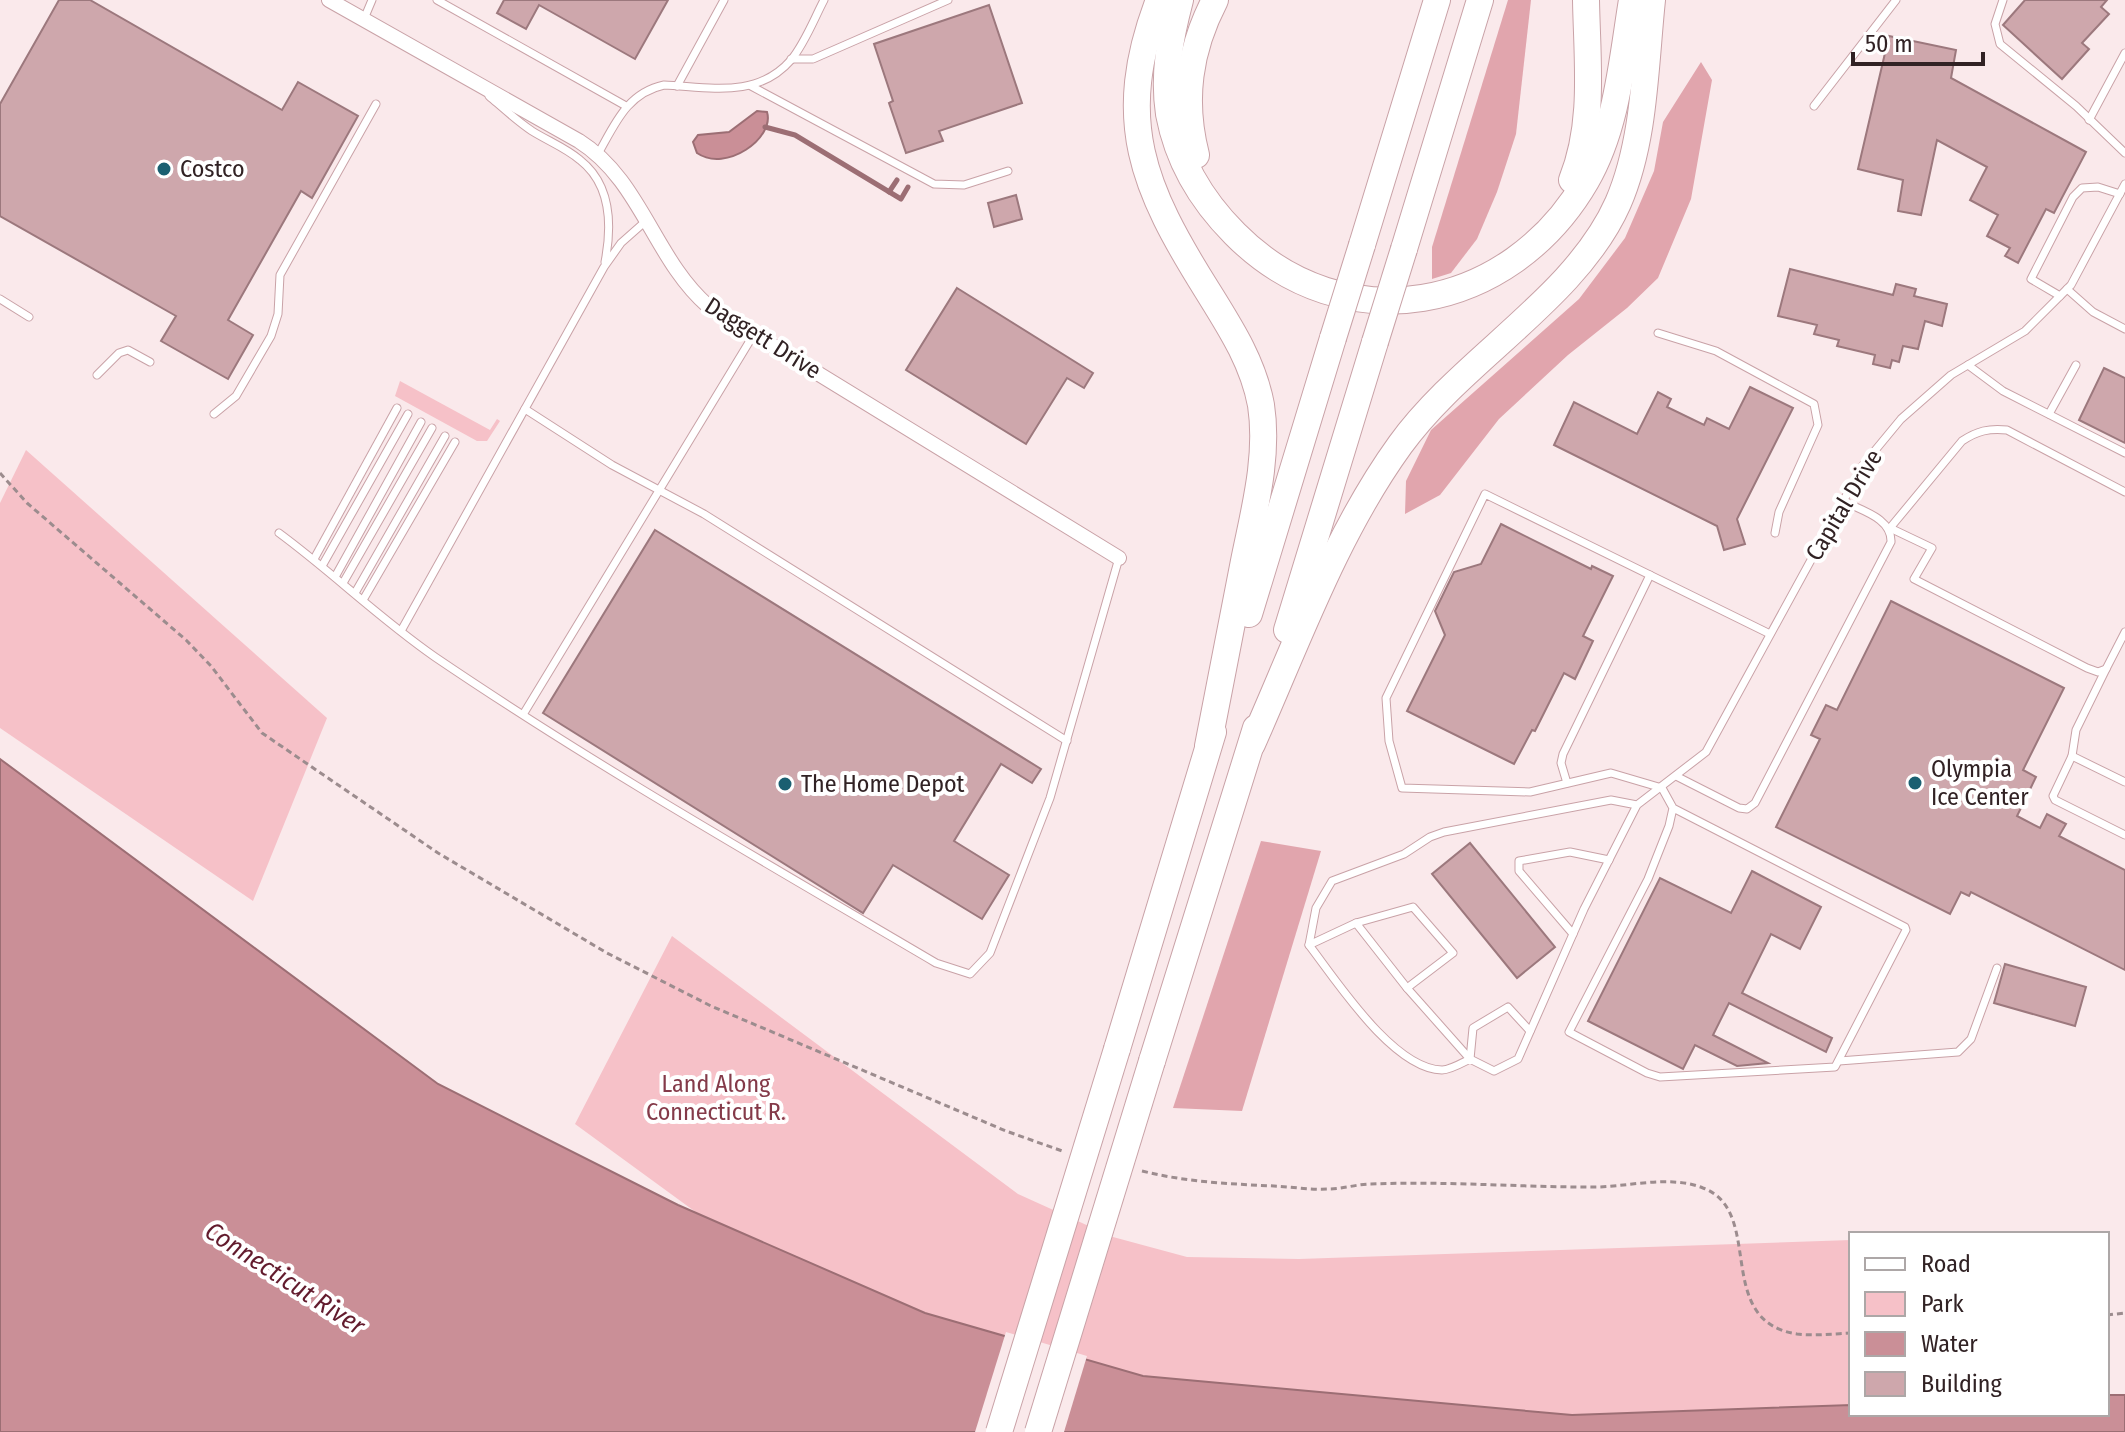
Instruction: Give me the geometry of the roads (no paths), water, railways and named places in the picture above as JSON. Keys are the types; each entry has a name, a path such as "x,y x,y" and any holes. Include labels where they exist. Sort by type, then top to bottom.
{"highway":[{"path":"1159,0 1144,46 1139,77 1137,113 1143,161 1166,222 1244,352 1259,396 1263,429 1256,495 1208,746"},
{"path":"1180,0 1167,67 1168,103 1176,142 1188,173 1205,200 1252,250 1301,282 1326,292 1366,301 1396,302 1429,297 1478,280 1540,239 1565,212 1586,181 1610,123 1632,0"},
{"path":"1215,0 1202,27 1192,61 1188,93 1190,124 1206,184 1220,210 1252,250"},
{"path":"999,1432 1437,0"},
{"path":"1038,1432 1480,0"},
{"path":"1478,280 1507,262 1536,236 1557,208 1573,178 1587,121 1586,0"},
{"path":"1252,744 1336,556 1384,468 1444,393 1572,272 1610,219 1633,157 1652,0"}],"street":[{"name":"Daggett Drive","path":"329,0 598,154 616,172 692,292 708,306 1119,558"}],"lane":[{"path":"364,19 372,0"},
{"path":"437,0 626,106"},
{"path":"677,86 724,0"},
{"path":"598,154 626,106 653,88 734,89 765,80 791,59 824,0"},
{"path":"791,59 813,59 948,0"},
{"path":"1814,106 1896,0"},
{"path":"2003,0 1995,24 2000,44 2125,153"},
{"path":"2089,120 2125,53"},
{"path":"444,65 487,94 518,121 589,168 601,186 608,209 604,267"},
{"path":"751,86 934,184 964,185 1008,171"},
{"path":"214,414 236,396 271,336 278,314 280,275 376,104"},
{"name":"Capital Drive","path":"1637,805 1706,752 1863,465 1901,419 1951,375 2025,331 2067,289 2125,184"},
{"path":"2060,296 2031,279 2073,197 2082,188 2098,187 2120,194"},
{"path":"401,631 604,267 616,249 647,220"},
{"path":"2067,289 2093,312 2125,329"},
{"path":"0,299 29,317"},
{"path":"1658,333 1716,351 1814,404 1818,425 1779,512 1775,533"},
{"path":"524,713 754,334"},
{"path":"97,375 119,353 128,350 150,362"},
{"path":"1968,365 2003,391 2125,453"},
{"path":"2049,414 2076,365"},
{"path":"314,559 397,408"},
{"path":"525,409 658,491 704,514 1067,741"},
{"path":"322,566 408,414"},
{"path":"335,577 421,422"},
{"path":"343,583 432,428"},
{"path":"1676,776 1739,808 1747,809 1755,803 1891,542 1890,528 1962,441 1974,433 1992,428 2007,430 2125,492"},
{"path":"355,593 445,436"},
{"path":"363,600 455,442"},
{"path":"1673,808 1648,879 1569,1032 1660,1077 1832,1068 1839,1061 1905,927 1673,808 1662,788 1611,773 1530,792 1402,788 1389,741 1386,698 1485,494 1770,634"},
{"path":"1843,501 1932,548 1914,579 2087,668 2098,672 2106,669"},
{"path":"279,533 436,658 651,793 936,963 970,974 990,953 1050,798 1119,558"},
{"path":"1567,783 1561,763 1563,754 1650,575"},
{"path":"2125,632 2076,730 2072,756 2053,796 2055,800 2125,835"},
{"path":"2072,756 2125,782"},
{"path":"1356,923 1407,988 1470,1059 1494,1071 1518,1059 1573,934 1637,805 1611,800 1430,837 1404,854 1332,881 1316,908 1309,945 1371,1027 1419,1064 1443,1070 1470,1059"},
{"path":"1573,934 1519,871 1519,861 1570,852 1609,860"},
{"path":"1309,945 1356,923 1413,907 1453,953 1407,988"},
{"path":"1839,1061 1958,1052 1971,1039 1997,968"},
{"path":"1470,1059 1473,1028 1508,1007 1530,1031"}],"water":[{"path":"757,111 767,112 767,122 764,132 746,150 721,159 697,153 693,142 698,135 729,132"},
{"name":"Connecticut River","path":"0,759 438,1084 678,1205 925,1313 1143,1376 1572,1415 1849,1405 1849,1416 2109,1416 2109,1395 2125,1395 2125,1432 0,1432"}],"waterway":[{"path":"765,127 795,135 901,199 908,187"},
{"path":"889,192 897,180"}],"place":[{"name":"Costco","path":"164,169"},
{"name":"Olympia Ice Center","path":"1915,783"},
{"name":"The Home Depot","path":"785,784"}],"park label":[{"name":"Land Along Connecticut R.","path":"716,1098"}]}
